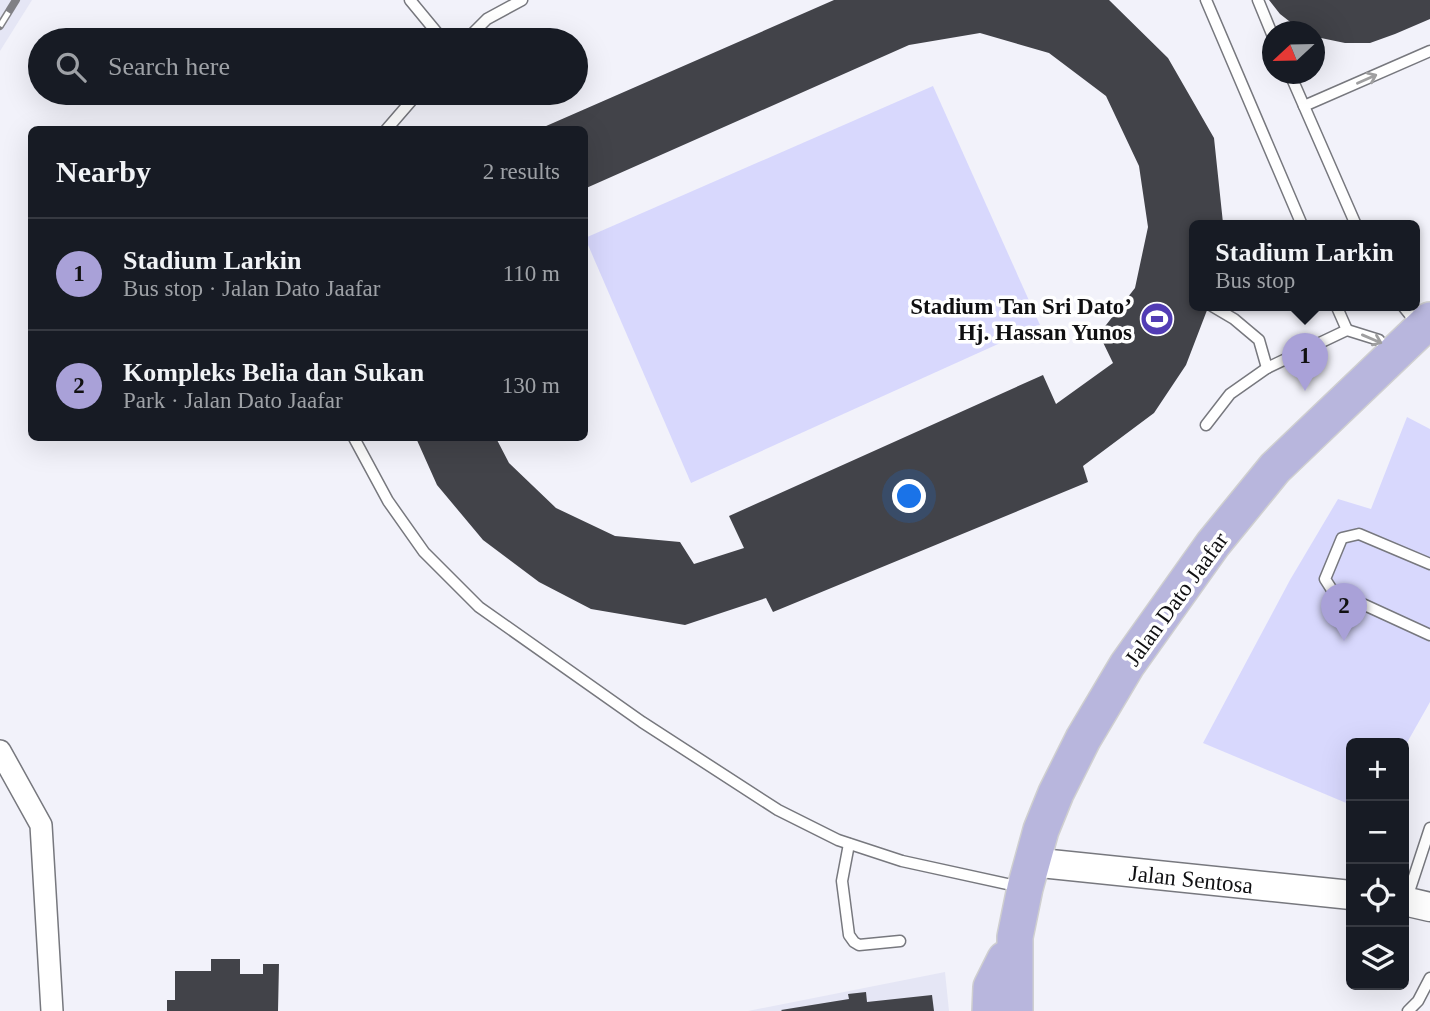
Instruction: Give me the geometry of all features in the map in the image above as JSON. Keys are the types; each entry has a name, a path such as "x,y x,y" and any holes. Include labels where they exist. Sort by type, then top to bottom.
{"main road":[{"name":"Jalan Dato Jaafar","path":"1015,1011 1015,937 1028,875 1041,830 1083,739 1127,665 1213,544 1275,468 1392,355 1418,318"},
{"name":"Jalan Dato Jaafar","path":"990,1011 992,987 1015,937"}],"street":[{"path":"0,751 41,825 52,1011"},
{"name":"Jalan Sentosa","path":"1028,875 1346,895"}],"lane":[{"path":"410,0 433,28"},
{"path":"478,28 487,19 522,0"},
{"path":"1206,0 1300,220"},
{"path":"1258,0 1267,21"},
{"path":"1304,106 1430,51"},
{"path":"1294,84 1354,220"},
{"path":"389,126 408,105"},
{"path":"1220,311 1259,340 1267,368"},
{"path":"1338,311 1346,330"},
{"path":"1206,425 1230,394 1267,368 1346,330 1379,340 1392,355"},
{"path":"356,441 388,501 425,552 479,607 642,722 778,810 849,844 902,862 1028,875"},
{"path":"1430,564 1359,534 1342,538 1325,579 1332,590 1430,635"},
{"path":"1413,903 1430,828"},
{"path":"849,844 842,881 849,935 853,942 859,945 900,941"},
{"path":"1408,1011 1418,1001 1430,978"}],"shaded area":[{"path":"0,0 32,0 0,51"},
{"path":"933,86 1040,325 691,483 588,245 588,237"},
{"path":"1407,417 1430,429 1430,702 1409,739 1346,738 1346,803 1203,743 1290,580 1338,499 1371,509"},
{"path":"945,972 949,1011 748,1011"}],"building":[{"name":"Stadium Tan Sri Dato’ Hj. Hassan Yunos","path":"834,0 1109,0 1168,58 1214,138 1223,220 1189,220 1189,311 1207,311 1186,365 1154,413 1083,466 1088,482 773,612 766,598 685,625 591,609 539,582 483,540 437,485 417,441 498,441 509,463 556,508 615,536 680,542 694,564 744,548 729,516 1043,375 1056,404 1113,363 1099,334 1135,288 1148,227 1139,166 1106,96 1049,53 980,33 909,45 588,187 588,126 546,126"},
{"path":"1269,0 1430,0 1430,19 1370,43 1345,43 1325,39 1325,21 1289,21"},
{"path":"211,959 240,959 240,974 263,974 263,964 279,964 278,1011 167,1011 167,1000 175,1000 175,971 211,971"},
{"path":"866,992 867,1002 932,995 934,1011 781,1010 849,999 848,994"}],"railway":[{"path":"0,26 16,0"}],"place":[{"name":"Stadium Tan Sri Dato’ Hj. Hassan Yunos","path":"1157,319"},
{"name":"Stadium Larkin","path":"1305,391"},
{"name":"Kompleks Belia dan Sukan","path":"1344,641"}]}
